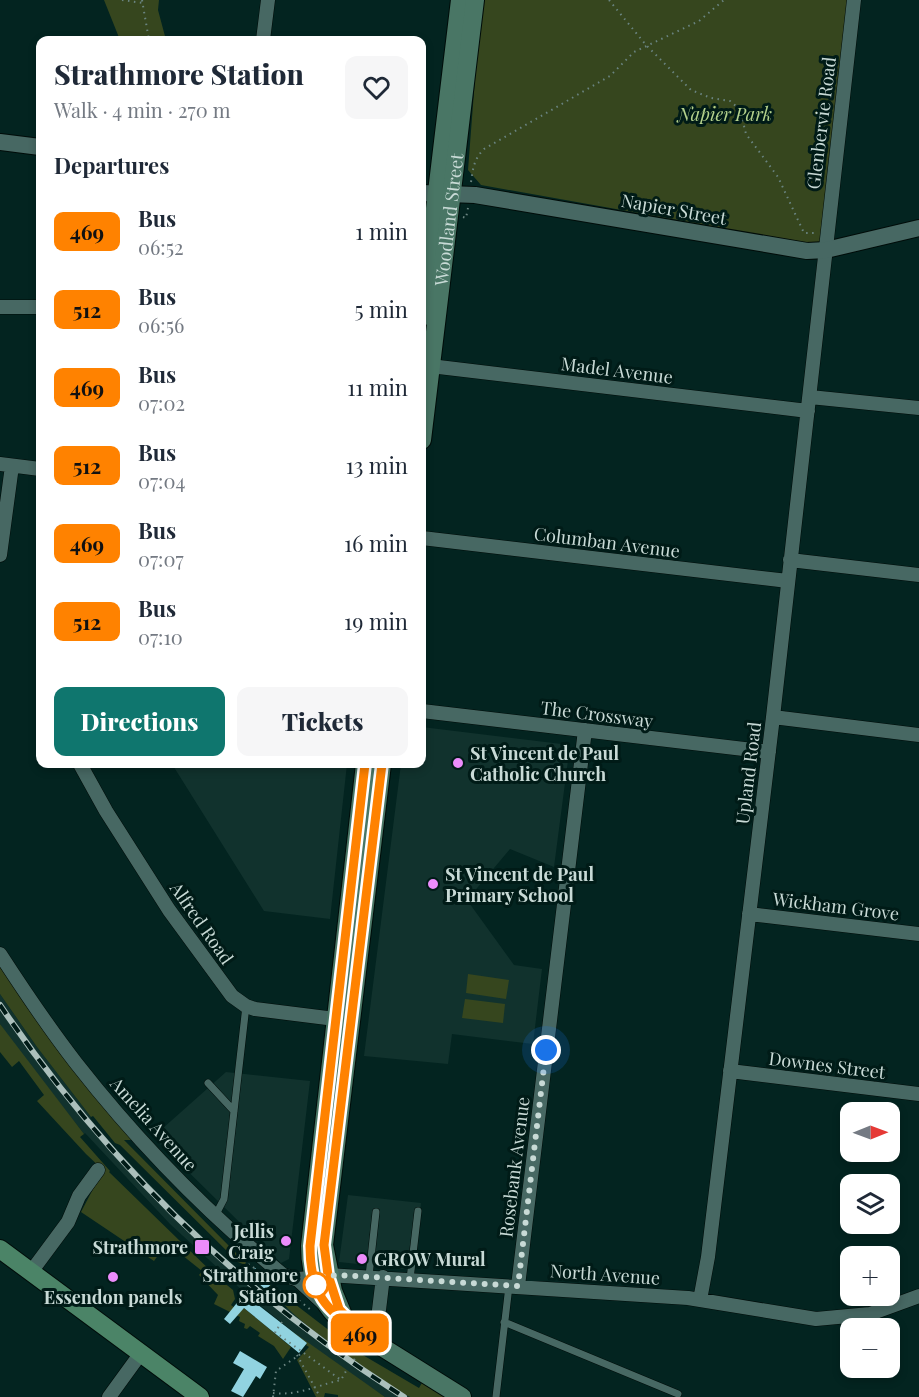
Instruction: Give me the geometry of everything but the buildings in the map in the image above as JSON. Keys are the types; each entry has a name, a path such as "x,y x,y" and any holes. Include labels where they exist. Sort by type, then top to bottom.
{"main road":[{"name":"Woodland Street","path":"426,284 460,0"},
{"name":"Woodland Street","path":"426,365 437,193 475,0"},
{"path":"344,1020 345,924 364,768"},
{"path":"381,768 344,1020 320,1296 333,1313 366,1343 462,1397"},
{"path":"0,1249 201,1397"},
{"path":"321,1276 339,1309 366,1343"}],"street":[{"path":"264,36 268,0"},
{"name":"Glenbervie Road","path":"826,250 854,0"},
{"path":"0,142 36,146"},
{"name":"Napier Street","path":"437,193 475,195 807,251 826,250 919,228"},
{"name":"Upland Road","path":"700,1300 708,1257 769,752 826,250"},
{"path":"0,307 36,307"},
{"name":"Madel Avenue","path":"426,365 809,404 919,408"},
{"path":"0,555 6,465 36,469"},
{"name":"Columban Avenue","path":"426,538 788,581"},
{"path":"790,560 919,575"},
{"name":"The Crossway","path":"426,711 769,752"},
{"path":"773,717 919,735"},
{"name":"Rosebank Avenue","path":"514,1286 585,730"},
{"name":"Alfred Road","path":"82,768 106,811 169,910 232,996 246,1006"},
{"name":"Wickham Grove","path":"749,914 919,934"},
{"name":"Amelia Avenue","path":"0,954 39,1014 76,1064 129,1126 215,1216 283,1275 292,1278"},
{"path":"246,1006 267,1012 344,1020"},
{"name":"Downes Street","path":"730,1071 919,1094"},
{"path":"31,1272 68,1221 79,1196 98,1170"},
{"path":"292,1278 321,1276"},
{"name":"North Avenue","path":"321,1276 369,1276 700,1300 802,1317 830,1319 870,1314 919,1296"},
{"path":"366,1343 383,1277"},
{"path":"109,1397 141,1353"}],"lane":[{"path":"215,1216 224,1199 246,1006"},
{"path":"208,1083 234,1111"},
{"path":"410,1279 418,1211"},
{"path":"369,1276 376,1212"},
{"path":"292,1278 300,1289 333,1313"},
{"path":"496,1397 504,1323 514,1286"},
{"path":"504,1323 678,1394"}],"path":[{"path":"122,0 143,2 148,36"},
{"path":"609,0 646,45 691,90 711,98 730,100 736,106 741,114 746,134 778,177 804,233 814,233"},
{"path":"471,179 477,156 484,149 610,76 634,52 699,21 724,0"},
{"path":"243,1275 249,1268 249,1264"},
{"path":"255,1285 262,1276"},
{"path":"282,1322 275,1332 341,1380"},
{"path":"354,1360 366,1343"},
{"path":"302,1353 276,1371 273,1395 290,1395 320,1384 341,1380"},
{"path":"297,1355 320,1397"},
{"path":"341,1380 346,1371"}],"shaded area":[{"name":"St Vincent de Paul Primary School","path":"426,727 570,745 554,867 510,849 467,900 514,965 542,969 533,1044 452,1034 448,1064 364,1056 400,768 426,768"},
{"path":"175,768 347,768 330,919 264,911"},
{"path":"0,994 102,1134 191,1228 233,1266 285,1309 288,1307 329,1343 410,1397 385,1397 349,1373 245,1293 170,1224 84,1134 6,1034 0,1024"},
{"path":"226,1072 310,1081 289,1259 281,1263 153,1137"},
{"path":"348,1195 421,1203 414,1270 339,1262"}],"green space":[{"path":"104,0 159,0 158,10 165,36 118,36"},
{"name":"Napier Park","path":"481,0 850,0 826,250 683,221 481,185 468,170"},
{"path":"0,967 31,1012 133,1140 124,1140 237,1254 250,1255 245,1265 238,1262 120,1145 115,1143 93,1116 91,1117 0,994"},
{"path":"468,974 509,980 506,999 466,993"},
{"path":"465,999 505,1004 503,1023 462,1018"},
{"path":"0,1024 84,1134 80,1137 109,1172 233,1290 235,1299 231,1305 240,1312 244,1308 291,1347 283,1359 274,1346 258,1336 260,1333 250,1326 247,1329 244,1328 245,1324 239,1321 240,1317 214,1304 218,1295 199,1275 202,1271 167,1243 154,1261 81,1212 103,1170 37,1101 44,1095 19,1061 12,1067 0,1052"},
{"path":"270,1285 356,1351 419,1388 423,1381 451,1397 410,1397 406,1395 310,1328 278,1298"},
{"path":"289,1329 385,1397 338,1397 338,1395 325,1393 324,1397 316,1397 297,1360 309,1347"}],"railway":[{"path":"0,1005 42,1064 86,1119 132,1172 181,1222 287,1314 344,1357 404,1397"}],"bus line":[{"name":"469","path":"364,768 310,1246 313,1278 326,1306 342,1322 364,1335 339,1309 328,1275 324,1245 381,768"}],"place":[{"name":"St Vincent de Paul Catholic Church","path":"458,763"},
{"name":"St Vincent de Paul Primary School","path":"433,884"},
{"name":"Jellis Craig","path":"286,1241"},
{"name":"Strathmore","path":"202,1247"},
{"name":"GROW Mural","path":"362,1259"},
{"name":"Essendon panels","path":"113,1277"},
{"name":"Strathmore Station","path":"316,1285"}],"route":[{"path":"316,1285 316,1287 313,1278 338,1275 518,1286 546,1050"}]}
